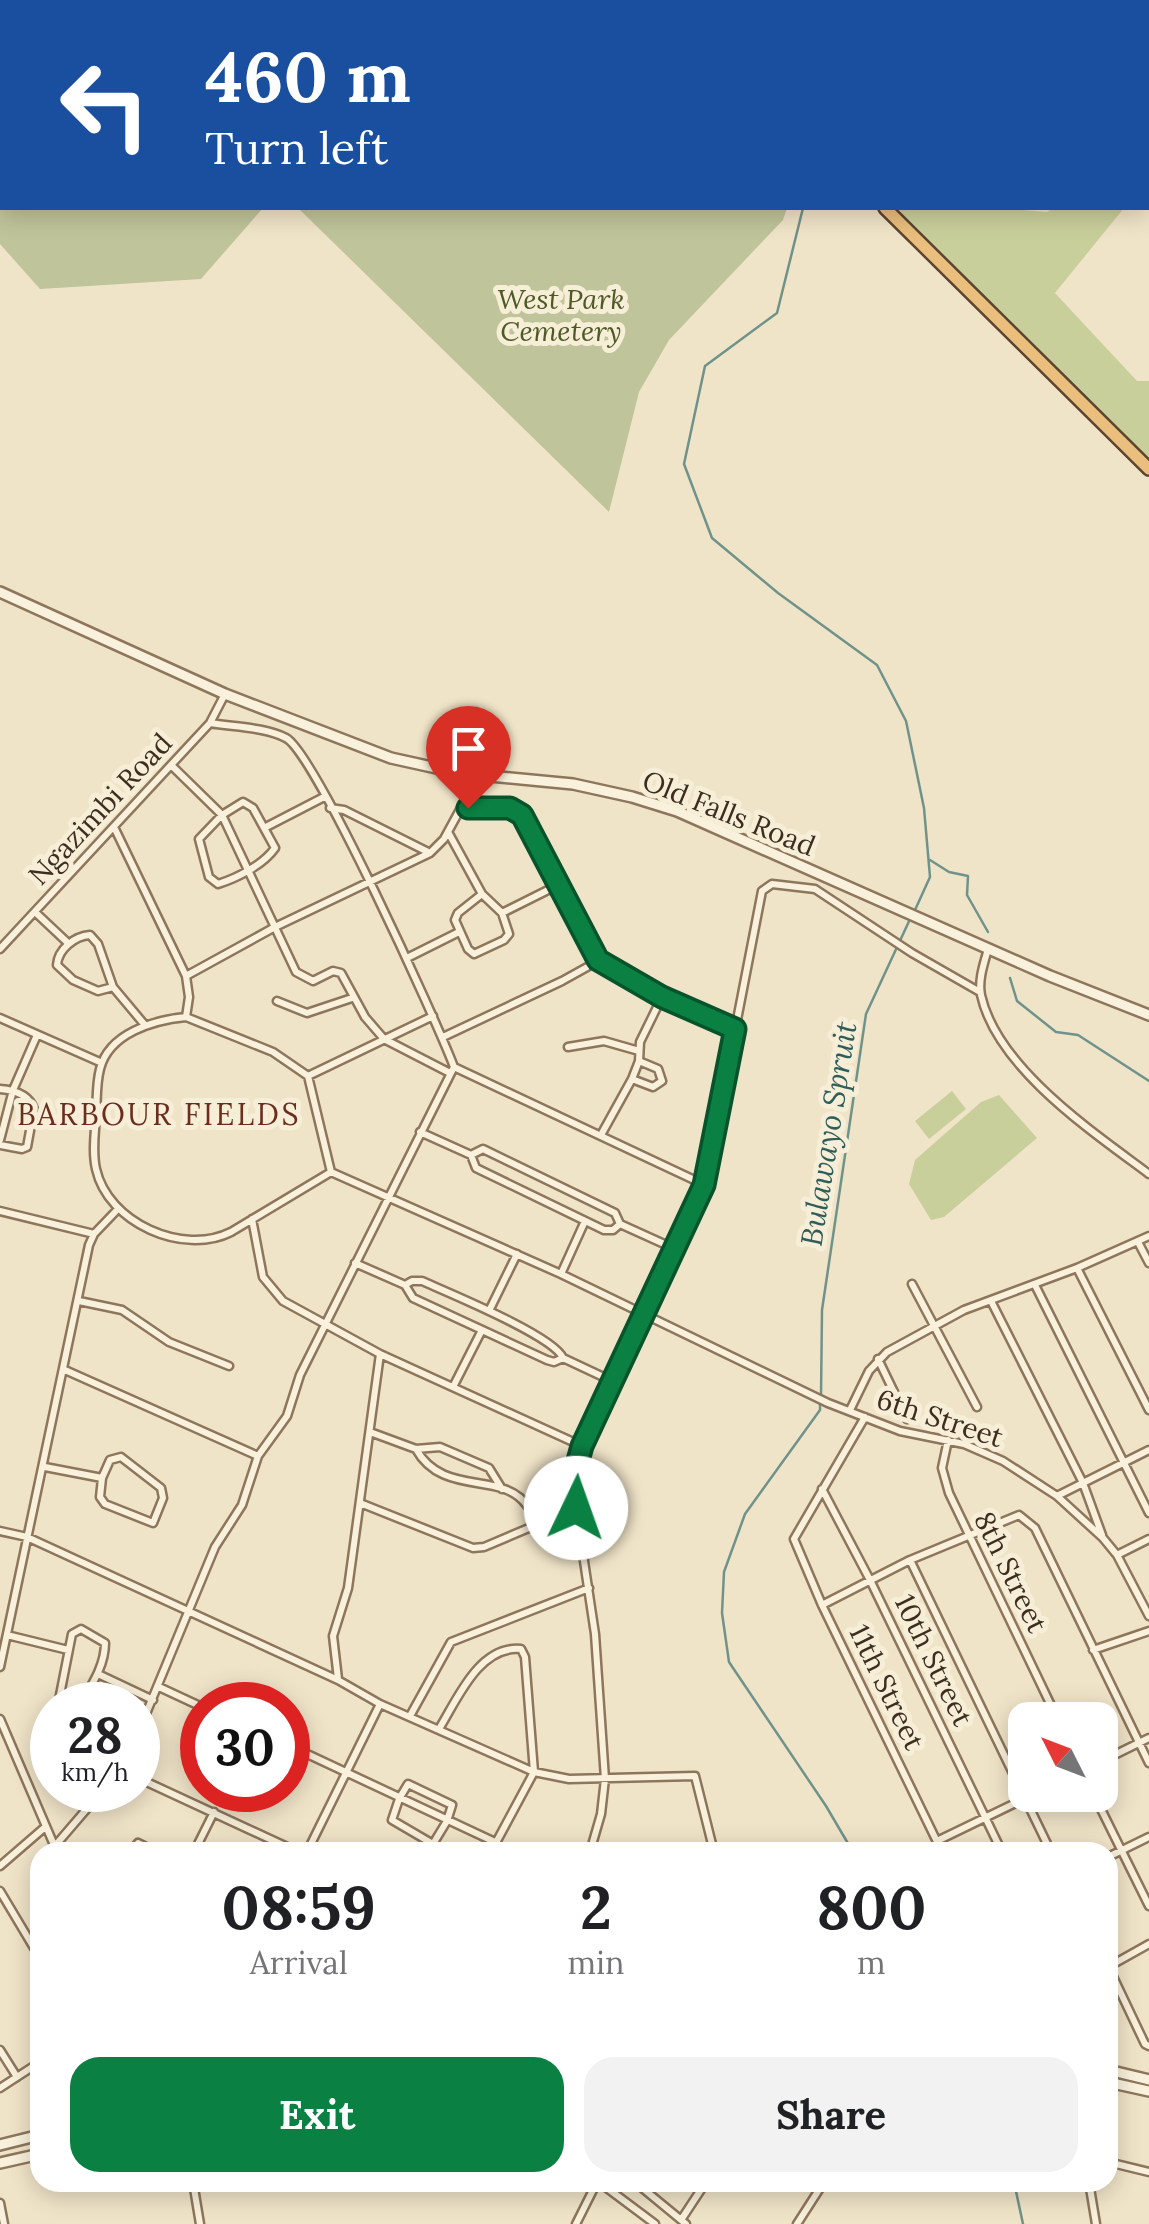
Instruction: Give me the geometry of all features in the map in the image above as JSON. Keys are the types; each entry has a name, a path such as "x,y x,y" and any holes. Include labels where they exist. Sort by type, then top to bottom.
{"highway":[{"path":"886,210 1149,469"}],"street":[{"name":"Old Falls Road","path":"0,592 225,694 391,758 458,773 573,784 655,804 1149,1015"},
{"name":"Ngazimbi Road","path":"0,950 210,723 225,694"},
{"path":"160,1685 215,1547 250,1489 258,1456 287,1416 300,1375 452,1070 443,1037 407,958 324,796 288,739 210,723"},
{"path":"171,765 222,815 293,967 302,977 313,981 338,971 345,976 352,998 384,1039 602,1135 704,1185"},
{"path":"266,827 324,796"},
{"path":"238,803 246,803 266,827 275,844 274,851 247,872 221,884 209,876 199,839 222,815 238,803"},
{"path":"186,976 275,927 430,853 448,832 462,806 515,810 522,815 598,960 662,997 735,1029"},
{"path":"330,808 344,810 430,853"},
{"path":"114,827 186,976 186,1017"},
{"path":"448,832 482,894 502,913 509,936 478,954 468,949 456,916 482,894"},
{"path":"502,913 560,884"},
{"path":"593,1842 602,1814 606,1779 589,1588 576,1508 576,1468 582,1446 704,1185 760,897 768,885 795,884 815,889 980,992"},
{"path":"35,912 69,944"},
{"path":"407,958 459,932"},
{"path":"114,987 98,991 63,973 58,958 69,944 86,934 94,937 114,987 144,1024"},
{"path":"988,949 980,992 998,1034 1023,1067 1087,1126 1149,1174"},
{"path":"443,1037 598,960"},
{"path":"602,1135 632,1079 643,1036 662,997"},
{"path":"277,1001 307,1013 352,998"},
{"path":"308,1076 434,1016"},
{"path":"186,1017 273,1052 308,1076 331,1172 220,1238 193,1242 173,1239 118,1210 95,1167 102,1063 112,1049 144,1024 186,1017"},
{"path":"0,1018 102,1063"},
{"path":"0,1089 13,1090 33,1105 28,1145 22,1149 0,1143 13,1090 36,1035"},
{"path":"568,1046 604,1041 639,1050"},
{"path":"632,1079 654,1087 662,1081 658,1069 639,1060"},
{"path":"420,1132 471,1155 476,1168 586,1221 609,1231 620,1224"},
{"path":"471,1155 483,1149 614,1213 620,1224 674,1248"},
{"name":"6th Street","path":"331,1172 561,1274 828,1403 900,1431 948,1440 1004,1461 1057,1496 1103,1538 1117,1554 1149,1616"},
{"path":"0,1667 94,1234 118,1210"},
{"path":"0,1211 94,1234"},
{"path":"252,1220 260,1268 268,1286 283,1301 380,1354 582,1446"},
{"path":"561,1274 586,1221"},
{"path":"850,1410 878,1359 934,1325 1149,1236"},
{"path":"1138,1242 1149,1263"},
{"path":"489,1311 517,1254"},
{"path":"355,1263 405,1285 413,1298 547,1360 562,1358 612,1380"},
{"path":"1078,1268 1149,1410"},
{"path":"405,1285 422,1281 489,1311 554,1346 562,1358"},
{"path":"912,1284 976,1407"},
{"path":"1035,1285 1149,1513"},
{"path":"79,1300 122,1310 169,1342 228,1366"},
{"path":"992,1301 1083,1483 1103,1538"},
{"path":"454,1386 482,1330"},
{"path":"338,1680 333,1636 348,1588 380,1354"},
{"path":"878,1359 907,1419"},
{"path":"65,1370 258,1456"},
{"path":"822,1489 864,1417"},
{"path":"370,1432 416,1450 440,1447 490,1468 502,1489"},
{"name":"8th Street","path":"948,1440 942,1458 943,1476 1049,1702"},
{"path":"416,1450 428,1466 520,1497 542,1520"},
{"path":"1057,1496 1149,1450"},
{"path":"115,1456 132,1466 163,1492 156,1519 150,1523 105,1504 100,1497 102,1478 115,1456"},
{"path":"45,1467 102,1478"},
{"path":"542,1520 576,1468"},
{"name":"11th Street","path":"822,1489 794,1539 822,1606 936,1841"},
{"name":"10th Street","path":"822,1489 997,1842"},
{"path":"360,1503 473,1548 484,1547 576,1508"},
{"path":"822,1606 910,1560 1020,1516 1035,1528 1149,1763"},
{"path":"0,1530 27,1536 338,1680 380,1704 534,1772 568,1780 695,1776 712,1842"},
{"path":"1117,1554 1149,1539"},
{"path":"910,1560 1008,1757"},
{"path":"1136,1590 1149,1584"},
{"path":"410,1716 451,1642 589,1588"},
{"path":"0,1617 10,1619"},
{"path":"62,1682 72,1634 81,1629 105,1643 93,1682"},
{"path":"1093,1650 1149,1631"},
{"path":"7,1635 68,1650"},
{"path":"310,1755 496,1842 534,1772 525,1657 521,1649 514,1648 483,1662 439,1729"},
{"path":"98,1674 115,1682"},
{"path":"312,1842 380,1704"},
{"path":"0,1718 2,1736 51,1842"},
{"path":"1118,1753 1149,1738"},
{"path":"428,1842 394,1824 392,1817 408,1784 453,1808 433,1842"},
{"path":"936,1841 1008,1807"},
{"path":"61,1842 85,1812"},
{"path":"199,1842 214,1812 277,1842"},
{"path":"1034,1812 1046,1842"},
{"path":"1102,1812 1117,1842"},
{"path":"0,1866 44,1828"},
{"path":"1118,1852 1149,1837"},
{"path":"1118,1844 1149,1906"},
{"path":"0,1891 30,1941"},
{"path":"1118,1961 1149,1944"},
{"path":"1118,1986 1148,2046"},
{"path":"0,2050 17,2077"},
{"path":"0,2088 30,2069"},
{"path":"1118,2072 1149,2080"},
{"path":"1118,2084 1149,2091"},
{"path":"0,2145 30,2138"},
{"path":"0,2163 30,2156"},
{"path":"1118,2164 1149,2172"},
{"path":"195,2192 200,2224"},
{"path":"576,2224 593,2192"},
{"path":"612,2192 655,2224"},
{"path":"647,2192 683,2222 700,2192"},
{"path":"795,2223 817,2192"},
{"path":"1091,2192 1096,2224"},
{"path":"0,2203 4,2224"}],"green space":[{"path":"0,210 261,210 201,279 40,289 0,244"},
{"name":"West Park Cemetery","path":"300,210 786,210 783,220 669,340 639,392 609,512"},
{"path":"895,210 1122,210 1055,293 1137,381 1149,381 1149,461"},
{"path":"952,1091 966,1109 929,1139 915,1121"},
{"path":"999,1095 1037,1138 944,1217 931,1220 909,1184 915,1160 981,1102"}],"waterway":[{"name":"Bulawayo Spruit","path":"803,210 777,313 705,366 684,464 712,538 778,593 877,665 906,721 924,808 930,877 915,910"},
{"path":"930,860 949,872 968,876 967,895 988,932"},
{"name":"Bulawayo Spruit","path":"821,1396 822,1310 866,1014 911,917"},
{"path":"1010,978 1017,1001 1056,1032 1078,1035 1149,1081"},
{"name":"Bulawayo Spruit","path":"820,1404 820,1410 745,1514 724,1572 722,1613 729,1662 847,1842"},
{"name":"Bulawayo Spruit","path":"1016,2192 1023,2224"}],"district":[{"name":"BARBOUR FIELDS","path":"159,1115"}],"route":[{"path":"468,808 510,808 522,815 598,960 662,997 735,1029 704,1185 582,1446 576,1468 576,1508"}]}
